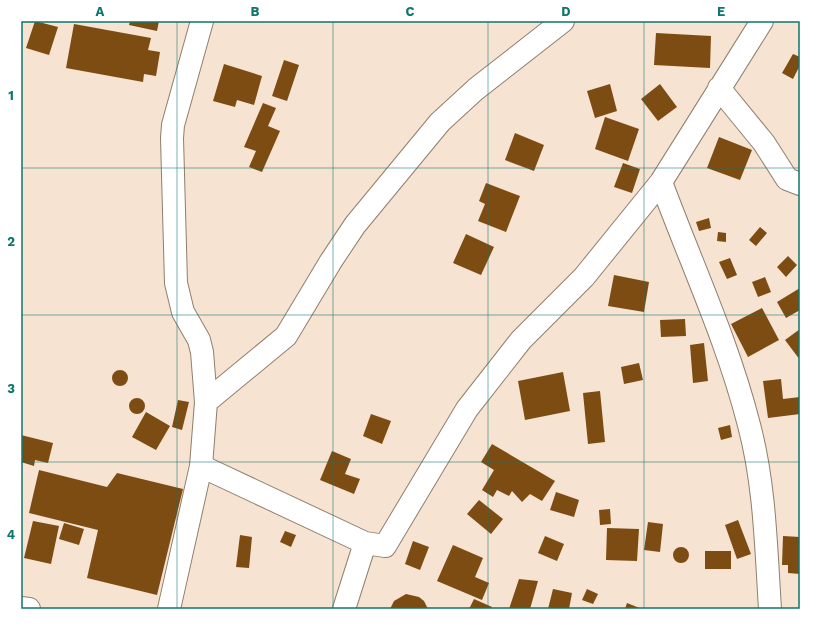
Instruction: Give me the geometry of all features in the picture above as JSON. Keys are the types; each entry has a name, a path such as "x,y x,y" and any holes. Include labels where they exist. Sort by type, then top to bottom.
{"street":[{"path":"169,609 201,466 206,402 202,352 199,340 183,312 176,282 172,138 173,125 202,21"},
{"path":"206,402 286,336 331,261 355,225 440,122 476,89 562,21"},
{"path":"201,466 365,543 385,546 467,409 521,340 584,277 661,182 762,21"},
{"path":"720,88 764,143 787,179 800,184"},
{"path":"661,182 730,359 750,426 761,490 770,609"},
{"path":"344,609 365,543"},
{"path":"21,608 29,609"}],"building":[{"path":"35,21 58,27 49,55 26,48"},
{"path":"130,21 159,21 157,31 129,25"},
{"path":"74,24 151,38 148,50 160,52 156,76 144,74 143,82 66,68"},
{"path":"656,33 711,36 710,68 654,65"},
{"path":"793,54 800,57 800,65 793,79 782,73"},
{"path":"284,60 299,65 287,101 272,96"},
{"path":"224,64 262,76 254,105 237,100 235,107 213,101"},
{"path":"610,84 617,111 595,118 587,91"},
{"path":"660,84 677,107 658,121 641,99"},
{"path":"263,103 276,108 268,126 280,131 262,172 249,167 256,151 244,147"},
{"path":"605,117 639,129 628,161 595,149"},
{"path":"515,133 544,145 534,171 505,160"},
{"path":"719,137 752,150 740,180 707,168"},
{"path":"623,163 640,169 632,193 614,187"},
{"path":"486,183 520,196 506,232 478,221 485,204 479,201"},
{"path":"709,218 711,228 699,231 696,222"},
{"path":"760,227 767,233 756,246 749,240"},
{"path":"718,232 726,233 726,242 717,241"},
{"path":"466,234 494,247 481,275 453,263"},
{"path":"788,256 797,265 786,277 777,267"},
{"path":"730,258 737,275 727,279 719,262"},
{"path":"614,275 649,282 644,312 608,306"},
{"path":"765,277 771,292 758,297 752,282"},
{"path":"800,288 800,310 786,318 777,302"},
{"path":"762,308 779,340 748,357 731,324"},
{"path":"685,319 686,336 661,337 660,320"},
{"path":"800,329 800,360 785,340"},
{"path":"704,343 708,381 693,383 690,345"},
{"path":"639,363 643,380 624,384 621,367"},
{"path":"117,370 123,370 128,375 126,384 123,386 117,386 112,381 112,375"},
{"path":"563,372 570,411 525,420 518,381"},
{"path":"781,379 783,399 800,397 800,414 768,418 763,381"},
{"path":"600,391 605,442 588,444 583,393"},
{"path":"137,398 144,403 145,406 140,413 137,414 130,409 129,406 134,399"},
{"path":"178,400 189,402 182,430 172,427"},
{"path":"146,412 170,426 156,450 132,437"},
{"path":"371,414 391,421 382,444 363,436"},
{"path":"730,425 732,437 721,440 718,428"},
{"path":"21,435 53,443 48,463 35,460 34,466 21,462"},
{"path":"492,444 555,481 542,501 530,494 522,502 512,491 509,496 497,490 493,497 482,490 494,470 481,462"},
{"path":"332,451 351,459 345,474 360,479 354,494 320,480"},
{"path":"39,470 107,487 117,473 183,489 157,595 87,578 98,530 29,513"},
{"path":"556,492 579,500 574,517 550,510"},
{"path":"479,500 503,519 491,534 467,514"},
{"path":"610,509 611,524 600,525 599,510"},
{"path":"738,520 751,554 737,559 725,525"},
{"path":"33,521 59,526 51,564 24,558"},
{"path":"648,522 663,524 660,552 644,550"},
{"path":"64,523 84,529 79,545 59,539"},
{"path":"607,528 639,529 637,561 606,560"},
{"path":"285,531 296,535 291,547 280,542"},
{"path":"240,535 252,537 249,568 236,567"},
{"path":"545,536 564,544 557,561 538,553"},
{"path":"783,536 800,537 800,574 788,573 788,565 782,565"},
{"path":"413,541 429,547 420,570 405,564"},
{"path":"453,545 483,558 475,577 489,583 482,600 437,581"},
{"path":"678,547 684,547 689,552 687,561 684,563 678,563 673,558 673,552"},
{"path":"705,551 731,551 731,569 705,569"},
{"path":"519,579 538,581 530,609 509,609"},
{"path":"553,589 572,593 569,609 548,609"},
{"path":"587,589 598,594 593,604 582,600"},
{"path":"406,594 419,597 424,601 428,609 390,609 394,601"},
{"path":"474,599 492,607 491,609 469,609"},
{"path":"627,603 642,609 625,609"}]}
